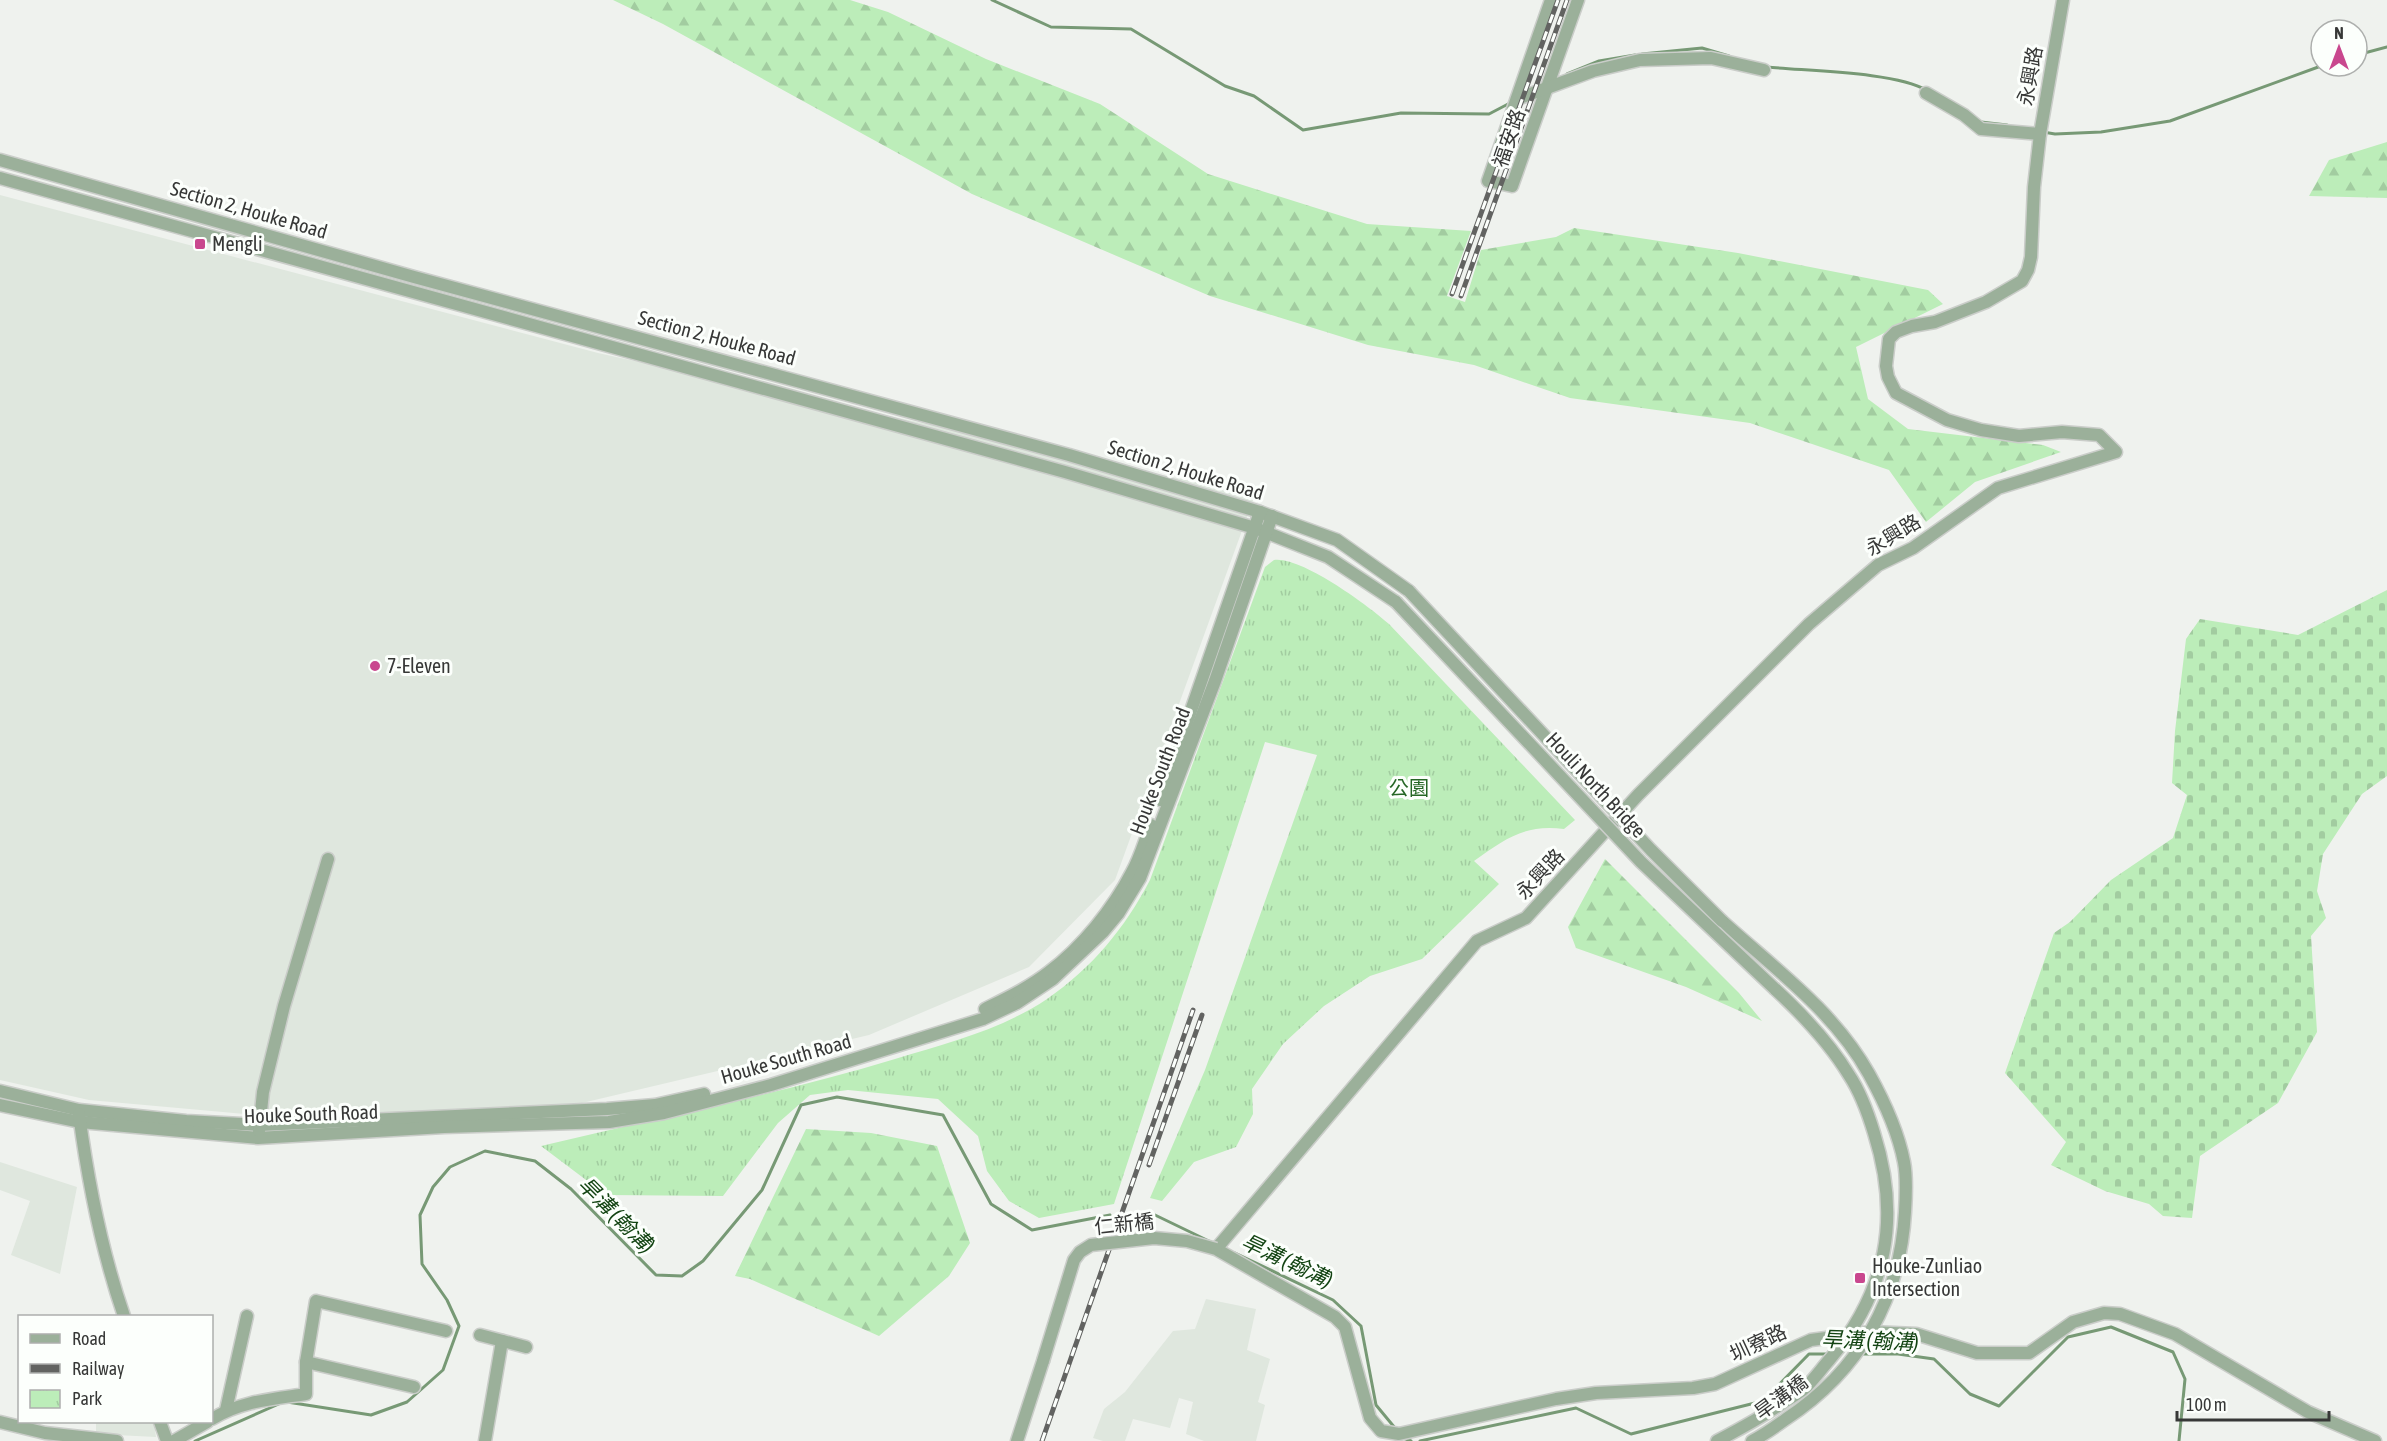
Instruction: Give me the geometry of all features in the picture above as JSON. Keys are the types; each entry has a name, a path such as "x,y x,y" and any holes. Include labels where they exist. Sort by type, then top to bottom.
{"street":[{"name":"福安路","path":"1551,0 1488,181 1512,186 1578,0"},
{"name":"永興路","path":"1216,1249 1477,941 1526,918 1638,795 1809,624 1878,565 1913,548 1998,488 2116,452 2099,435 2062,432 2019,436 1981,430 1947,420 1896,393 1888,377 1886,352 1889,339 1896,332 1912,326 1935,322 1986,302 2022,281 2031,257 2034,187 2040,134 2063,0"},
{"path":"1517,99 1546,90 1593,70 1640,60 1711,58 1764,70"},
{"path":"1926,93 1964,115 1981,129 2040,134"},
{"name":"Section 2, Houke Road","path":"0,160 1069,455 1266,514 1337,540 1409,591"},
{"name":"Section 2, Houke Road","path":"0,178 1065,472 1261,530 1328,557 1396,602"},
{"path":"150,219 154,204"},
{"path":"572,337 576,320"},
{"path":"902,427 905,411"},
{"name":"Houke South Road","path":"0,1105 258,1138 444,1127 609,1122 664,1113 771,1085 983,1019 1017,1004 1071,964 1118,914 1140,878 1266,514"},
{"name":"Houli North Bridge","path":"1409,591 1651,850 1722,921 1822,1011 1842,1034 1868,1072 1891,1116 1904,1163 1906,1201 1904,1238 1896,1274 1871,1332"},
{"name":"Houli North Bridge","path":"1396,602 1641,862 1809,1021 1850,1075 1866,1108 1878,1145 1887,1185 1888,1226 1872,1294 1850,1335"},
{"name":"Houke South Road","path":"0,1091 79,1116 259,1125 607,1109 655,1105 768,1077 980,1011 1012,996 1049,972 1081,942 1110,908 1132,872 1210,679"},
{"path":"258,1138 263,1092 284,1006 328,859"},
{"path":"79,1116 112,1279 123,1315"},
{"name":"仁新橋","path":"1017,1441 1074,1260 1080,1252 1091,1245 1154,1238 1187,1241 1216,1249"},
{"name":"圳寮路","path":"1216,1249 1335,1317 1345,1327 1370,1418 1381,1431 1399,1434 1556,1399 1596,1393 1693,1388 1715,1384 1811,1340 1891,1331 1916,1334 1977,1353 2029,1353 2073,1322 2092,1314 2120,1314 2175,1334 2308,1412 2375,1441"},
{"path":"213,1418 226,1410 248,1403 306,1394 306,1362 316,1301 446,1331"},
{"path":"226,1410 247,1316"},
{"name":"旱溝橋","path":"1755,1439 1814,1401 1845,1368 1871,1332"},
{"path":"480,1335 526,1347"},
{"name":"旱溝橋","path":"1717,1441 1749,1425 1805,1388 1850,1335"},
{"path":"485,1441 502,1341"},
{"path":"306,1362 414,1387"},
{"path":"0,1422 45,1433 117,1441"},
{"path":"160,1423 167,1441"},
{"path":"174,1441 205,1423"}],"shaded area":[{"path":"0,195 598,353 1255,495 1115,880 1029,967 869,1035 582,1103 299,1119 89,1100 0,1080"},
{"path":"0,1162 77,1187 60,1274 11,1255 30,1201 0,1190"},
{"path":"1206,1299 1256,1309 1247,1350 1270,1359 1258,1402 1265,1405 1256,1441 1204,1441 1186,1434 1193,1402 1179,1398 1170,1428 1133,1419 1125,1441 1103,1441 1093,1438 1104,1409 1125,1392 1173,1331 1195,1329"},
{"path":"96,1423 154,1423 156,1437 96,1434"}],"green space":[{"path":"613,0 850,0 888,12 986,59 1100,104 1208,174 1367,224 1471,231 1447,296 1465,302 1481,250 1556,237 1574,228 1738,253 1928,290 1943,304 1856,347 1868,399 1908,429 2043,445 2061,452 1975,482 1926,522 1889,470 1750,423 1570,398 1474,365 1368,345 1210,296 972,194 663,24"},
{"path":"2387,142 2387,198 2309,196 2329,160"},
{"name":"公園","path":"1274,560 1286,561 1317,574 1351,595 1389,624 1575,820 1564,829 1537,829 1516,835 1474,861 1499,884 1422,959 1370,976 1324,1006 1283,1044 1252,1089 1253,1114 1236,1147 1194,1162 1162,1201 1150,1198 1205,1070 1317,755 1265,742 1114,1204 1039,1218 1009,1201 987,1171 978,1136 938,1099 848,1090 810,1095 778,1123 723,1196 606,1195 541,1146 851,1072 934,1047 973,1035 1011,1019 1047,999 1063,987 1106,946 1130,914 1150,880 1265,567"},
{"path":"2387,590 2387,776 2362,794 2323,854 2317,891 2326,918 2311,936 2317,1032 2278,1103 2200,1156 2192,1218 2163,1216 2149,1204 2105,1191 2051,1165 2066,1142 2005,1073 2054,933 2070,922 2111,880 2173,838 2187,795 2172,783 2175,731 2186,639 2200,619 2298,635"},
{"path":"1605,859 1739,993 1762,1021 1686,987 1576,948 1568,927"},
{"path":"806,1129 871,1133 937,1146 970,1243 949,1276 879,1336 750,1279 735,1276"}],"waterway":[{"path":"992,0 1051,27 1131,29 1225,86 1254,96 1303,130 1401,113 1489,114 1510,103"},
{"path":"2369,52 2387,47"},
{"path":"1642,54 1702,48 1729,56"},
{"path":"1567,74 1599,61 1635,55"},
{"path":"1767,67 1850,73 1894,79 1926,90"},
{"path":"2043,132 2055,134 2101,132 2170,121 2309,70"},
{"path":"1981,122 2007,125"},
{"name":"旱溝 (翰溝)","path":"287,1402 371,1415 407,1402 443,1370 459,1326 447,1300 422,1264 420,1215 433,1187 450,1167 485,1151 535,1161 571,1189 656,1275 682,1276 703,1261 762,1190 801,1105 837,1097 943,1115 991,1204 1032,1230 1110,1215"},
{"name":"旱溝 (翰溝)","path":"1137,1215 1155,1215 1213,1243"},
{"name":"旱溝 (翰溝)","path":"1235,1253 1333,1300 1361,1326 1376,1405 1395,1428"},
{"name":"旱溝 (翰溝)","path":"1860,1354 1898,1354 1934,1359 1970,1394 1999,1406 2068,1337 2111,1327 2173,1352 2185,1379 2179,1441"},
{"name":"旱溝 (翰溝)","path":"1420,1441 1576,1408 1631,1434 1763,1401 1809,1354 1829,1354"},
{"name":"旱溝 (翰溝)","path":"195,1441 281,1403"},
{"name":"旱溝 (翰溝)","path":"1403,1438 1411,1441"}],"railway":[{"path":"1452,294 1558,0"},
{"path":"1461,296 1567,0"},
{"path":"1042,1441 1193,1010"},
{"path":"1149,1165 1202,1015"}],"place":[{"name":"Mengli","path":"200,244"},
{"name":"7-Eleven","path":"375,666"},
{"name":"Houke-Zunliao Intersection","path":"1860,1278"}]}
